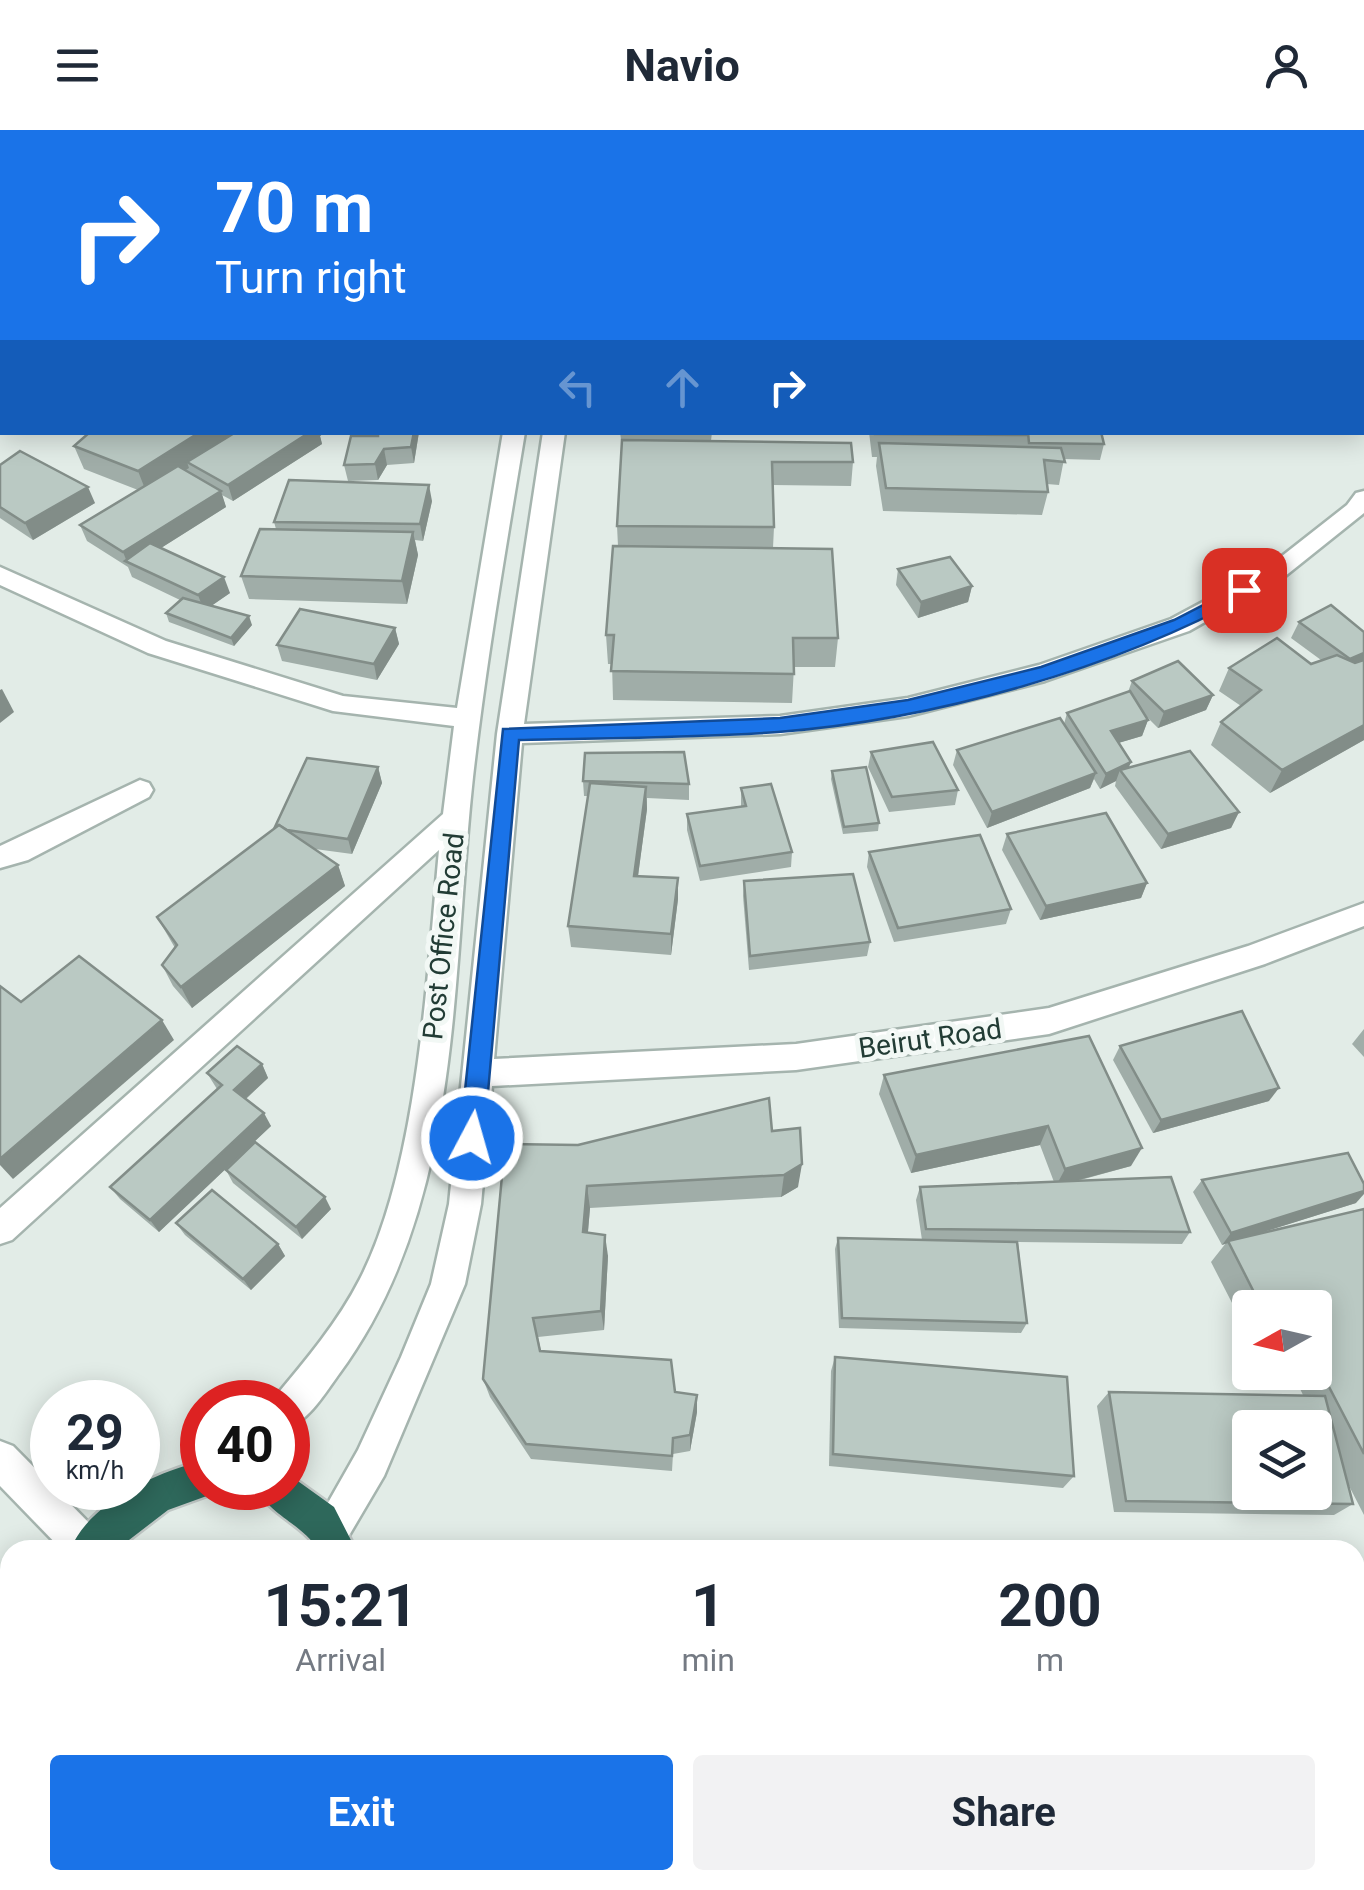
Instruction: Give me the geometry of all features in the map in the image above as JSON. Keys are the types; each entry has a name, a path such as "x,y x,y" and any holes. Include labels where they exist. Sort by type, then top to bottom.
{"highway":[{"path":"99,1540 146,1500 180,1485"},
{"path":"308,1510 334,1540"}],"street":[{"name":"Post Office Road","path":"310,1382 380,1273 407,1186 428,1070 467,718 514,435"},
{"name":"Post Office Road","path":"334,1540 415,1366 448,1284 465,1204 510,734 554,435"},
{"path":"510,734 780,725 908,707 1045,672 1180,625 1276,572 1364,498"},
{"path":"0,575 30,593 157,647 342,705 467,718"},
{"path":"0,857 18,853 140,790"},
{"path":"0,1229 456,819"},
{"name":"Beirut Road","path":"480,1072 796,1057 1049,1021 1255,956 1364,914"},
{"path":"0,1459 79,1540"}],"building":[{"path":"87,435 195,435 138,471 74,446"},
{"path":"231,435 305,435 228,485 187,462"},
{"path":"413,435 411,447 384,449 375,464 344,465 351,436"},
{"path":"1028,435 1102,435 1104,444 1029,443"},
{"path":"622,440 851,443 853,462 772,462 774,527 617,526"},
{"path":"879,443 1061,448 1065,462 1044,460 1048,492 886,488"},
{"path":"20,451 88,487 25,523 0,507 0,465"},
{"path":"178,466 221,491 123,552 80,525"},
{"path":"289,480 429,485 420,524 274,522"},
{"path":"260,529 413,532 402,581 241,576"},
{"path":"150,543 224,577 198,595 125,561"},
{"path":"613,546 832,549 838,638 793,638 794,674 611,671 614,635 606,635"},
{"path":"950,557 972,586 921,602 898,569"},
{"path":"183,598 249,616 231,638 166,613"},
{"path":"1331,605 1364,632 1364,653 1350,659 1299,622"},
{"path":"300,609 395,628 374,664 277,645"},
{"path":"1277,638 1311,664 1337,655 1355,663 1364,660 1364,725 1282,770 1221,722 1261,690 1229,668"},
{"path":"1178,661 1213,695 1164,712 1132,681"},
{"path":"1130,691 1148,720 1111,731 1131,762 1106,774 1067,713"},
{"path":"1060,718 1096,773 992,812 957,750"},
{"path":"933,742 958,790 892,797 871,752"},
{"path":"1190,751 1239,812 1168,834 1120,770"},
{"path":"684,752 689,784 583,781 585,753"},
{"path":"307,758 378,767 348,839 287,830 279,825 274,829"},
{"path":"866,767 879,823 844,827 832,771"},
{"path":"590,783 646,787 634,876 678,878 671,934 568,926"},
{"path":"771,784 792,852 700,866 687,814 746,806 741,788"},
{"path":"1106,813 1147,883 1046,906 1007,834"},
{"path":"279,825 338,865 181,987 162,965 177,945 157,917"},
{"path":"980,835 1011,909 898,928 869,852"},
{"path":"853,874 870,942 750,956 744,881"},
{"path":"79,956 162,1020 0,1159 0,986 21,1002"},
{"path":"1242,1011 1279,1088 1161,1120 1120,1046"},
{"path":"1089,1036 1142,1148 1065,1169 1048,1126 916,1155 884,1075"},
{"path":"237,1046 262,1064 234,1090 264,1113 150,1220 110,1187 222,1085 207,1073"},
{"path":"769,1098 772,1131 800,1128 802,1164 784,1175 587,1186 583,1232 605,1235 601,1311 533,1318 540,1351 671,1360 675,1392 697,1395 690,1435 673,1438 672,1456 526,1444 483,1379 505,1144 578,1145"},
{"path":"255,1142 325,1197 296,1227 226,1170"},
{"path":"1348,1153 1364,1191 1231,1233 1202,1180"},
{"path":"1171,1177 1190,1232 926,1229 920,1187"},
{"path":"212,1190 278,1244 243,1279 176,1223"},
{"path":"1364,1209 1364,1454 1331,1390 1332,1290 1253,1290 1228,1241"},
{"path":"838,1238 1017,1242 1027,1323 842,1318"},
{"path":"835,1357 1067,1377 1074,1476 833,1454"},
{"path":"1109,1392 1325,1396 1329,1410 1232,1410 1232,1502 1126,1501"},
{"path":"1332,1423 1353,1504 1332,1504"}],"route":[{"path":"472,1138 510,734 780,725 908,707 1045,672 1180,625 1244,590"}]}
